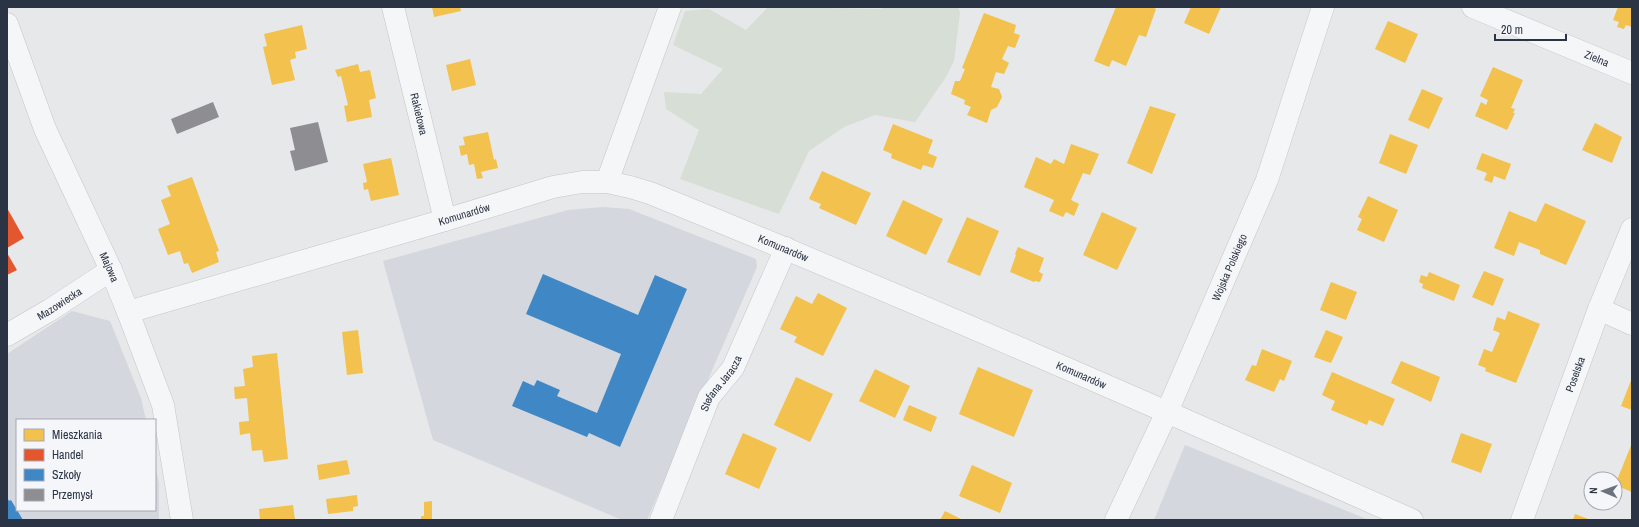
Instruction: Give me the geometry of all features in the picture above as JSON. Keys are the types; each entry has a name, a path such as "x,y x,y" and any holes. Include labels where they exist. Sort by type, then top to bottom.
{"street":[{"name":"Rakietowa","path":"393,7 445,220"},
{"path":"607,182 670,7"},
{"name":"Wojska Polskiego","path":"1116,520 1167,412 1267,180 1323,7"},
{"name":"Zielna","path":"1473,7 1632,73"},
{"name":"Majowa","path":"7,24 45,129 111,270 163,406 182,520"},
{"name":"Komunardów","path":"128,312 445,220 553,186 582,182 607,182 630,186 650,193 786,248 1167,412 1412,520"},
{"name":"Poselska","path":"1522,520 1599,309 1632,229"},
{"name":"Stefana Jaracza","path":"661,520 709,397 733,368 786,248"},
{"name":"Mazowiecka","path":"7,335 50,310 111,270"},
{"path":"1599,309 1632,324"}],"shaded area":[{"path":"768,7 881,9 883,7 958,7 960,13 954,61 946,77 915,122 875,115 844,127 809,151 779,214 680,179 699,130 666,109 664,92 701,94 723,69 673,45 685,11 709,9 746,30"},
{"path":"603,207 629,209 756,259 757,267 647,520 622,520 433,440 383,261 568,210"},
{"path":"72,311 110,321 141,398 146,419 16,419 16,511 156,511 156,469 159,483 159,520 7,520 7,354"},
{"path":"1185,445 1369,520 1154,520"}],"building: Mieszkania":[{"path":"432,7 460,7 461,11 434,17"},
{"path":"1116,7 1152,7 1156,9 1146,37 1139,35 1126,66 1112,60 1109,67 1094,61"},
{"path":"1191,7 1221,7 1209,34 1184,23"},
{"path":"1618,7 1632,7 1632,27 1626,25 1624,29 1617,27 1619,22 1613,20"},
{"path":"984,13 1016,25 1014,33 1020,35 1015,48 1008,46 1002,59 1009,63 1004,74 996,72 991,87 999,89 1002,97 997,107 991,110 987,123 967,115 971,107 964,104 965,100 951,94 955,81 960,81 965,69 962,68"},
{"path":"1388,21 1418,34 1405,63 1375,49"},
{"path":"302,25 307,49 295,52 296,58 290,60 295,80 272,85 263,47 267,46 264,34"},
{"path":"470,59 476,85 452,91 446,65"},
{"path":"358,64 360,72 370,70 376,98 369,100 372,117 347,122 344,106 348,105 341,76 338,77 335,70"},
{"path":"1493,67 1523,80 1511,108 1515,109 1513,113 1515,113 1507,130 1475,116 1481,102 1486,105 1488,100 1480,96"},
{"path":"1422,89 1443,98 1429,129 1408,120"},
{"path":"1150,106 1176,114 1152,174 1127,163"},
{"path":"1595,123 1622,137 1612,163 1582,150"},
{"path":"893,124 933,140 928,153 937,157 933,168 923,165 921,170 891,158 892,154 883,150"},
{"path":"488,132 494,160 496,159 498,168 481,172 483,178 477,179 474,164 469,165 467,154 461,156 459,146 465,145 463,137"},
{"path":"1390,134 1418,145 1406,174 1379,163"},
{"path":"1071,144 1099,154 1090,175 1083,173 1071,200 1079,204 1074,216 1066,212 1063,217 1049,211 1054,200 1024,187 1036,157 1051,164 1054,159 1064,164"},
{"path":"1482,153 1511,164 1505,180 1494,176 1492,183 1484,180 1487,173 1476,169"},
{"path":"391,158 399,195 371,201 368,189 364,190 363,183 367,182 363,164"},
{"path":"822,171 871,193 856,225 819,208 821,204 809,199"},
{"path":"192,177 219,251 216,252 219,262 192,273 188,263 184,264 180,251 168,255 158,229 170,224 161,200 171,196 167,186"},
{"path":"1368,196 1398,210 1384,242 1357,230 1362,219 1358,217"},
{"path":"903,200 943,219 926,255 886,236"},
{"path":"1545,203 1586,221 1566,265 1540,254 1540,250 1519,242 1514,256 1494,248 1509,211 1536,222"},
{"path":"1102,212 1137,228 1117,270 1083,255"},
{"path":"967,217 999,231 980,276 947,262"},
{"path":"1018,247 1044,258 1039,272 1043,274 1040,282 1034,282 1010,272"},
{"path":"1484,271 1504,279 1493,306 1472,297"},
{"path":"1429,272 1460,285 1454,301 1422,288 1423,284 1419,282 1421,275 1427,277"},
{"path":"1331,282 1357,292 1346,320 1320,310"},
{"path":"818,293 847,308 823,356 794,342 797,337 780,329 796,296 812,304"},
{"path":"1508,311 1540,324 1516,383 1485,371 1486,368 1478,365 1484,349 1492,352 1500,333 1493,330 1497,317 1505,320"},
{"path":"358,330 363,373 347,375 342,332"},
{"path":"1326,330 1343,337 1331,363 1314,357"},
{"path":"1262,349 1292,361 1284,381 1280,379 1274,392 1245,380 1252,365 1256,366"},
{"path":"277,353 288,459 264,462 262,450 252,451 250,433 240,435 239,422 249,421 247,398 235,399 234,387 245,386 243,369 253,367 252,356"},
{"path":"1401,361 1440,377 1431,402 1391,383"},
{"path":"978,367 1033,390 1014,437 959,414"},
{"path":"875,369 910,386 895,418 859,401"},
{"path":"1332,372 1395,399 1383,426 1369,420 1367,425 1331,410 1335,401 1322,395"},
{"path":"796,377 833,394 810,442 774,425"},
{"path":"1632,378 1632,410 1621,406"},
{"path":"909,405 937,417 931,432 903,420"},
{"path":"743,433 777,448 759,489 725,474"},
{"path":"1461,433 1492,444 1481,473 1451,462"},
{"path":"1632,443 1632,492 1623,488 1623,471 1621,471"},
{"path":"347,460 350,474 319,480 317,465"},
{"path":"972,465 1012,483 1000,513 959,496"},
{"path":"357,495 358,506 353,507 353,511 328,514 326,499"},
{"path":"432,501 432,520 421,520 421,516 424,516 424,502"},
{"path":"293,505 295,520 260,520 259,509"},
{"path":"945,511 963,520 940,520"},
{"path":"1575,514 1591,520 1573,520"}],"building: Handel":[{"path":"7,208 24,238 7,248"},
{"path":"7,253 17,270 7,275"}],"building: Szkoły":[{"path":"543,274 638,315 655,275 687,289 620,447 589,433 587,437 512,406 523,381 534,386 537,380 560,390 557,396 597,413 621,354 526,314"},
{"path":"7,497 9,501 11,500 16,511 18,511 23,520 7,520"}],"building: Przemysł":[{"path":"213,102 219,117 177,134 171,119"},
{"path":"318,122 328,162 295,171 290,151 295,150 290,128"}]}
